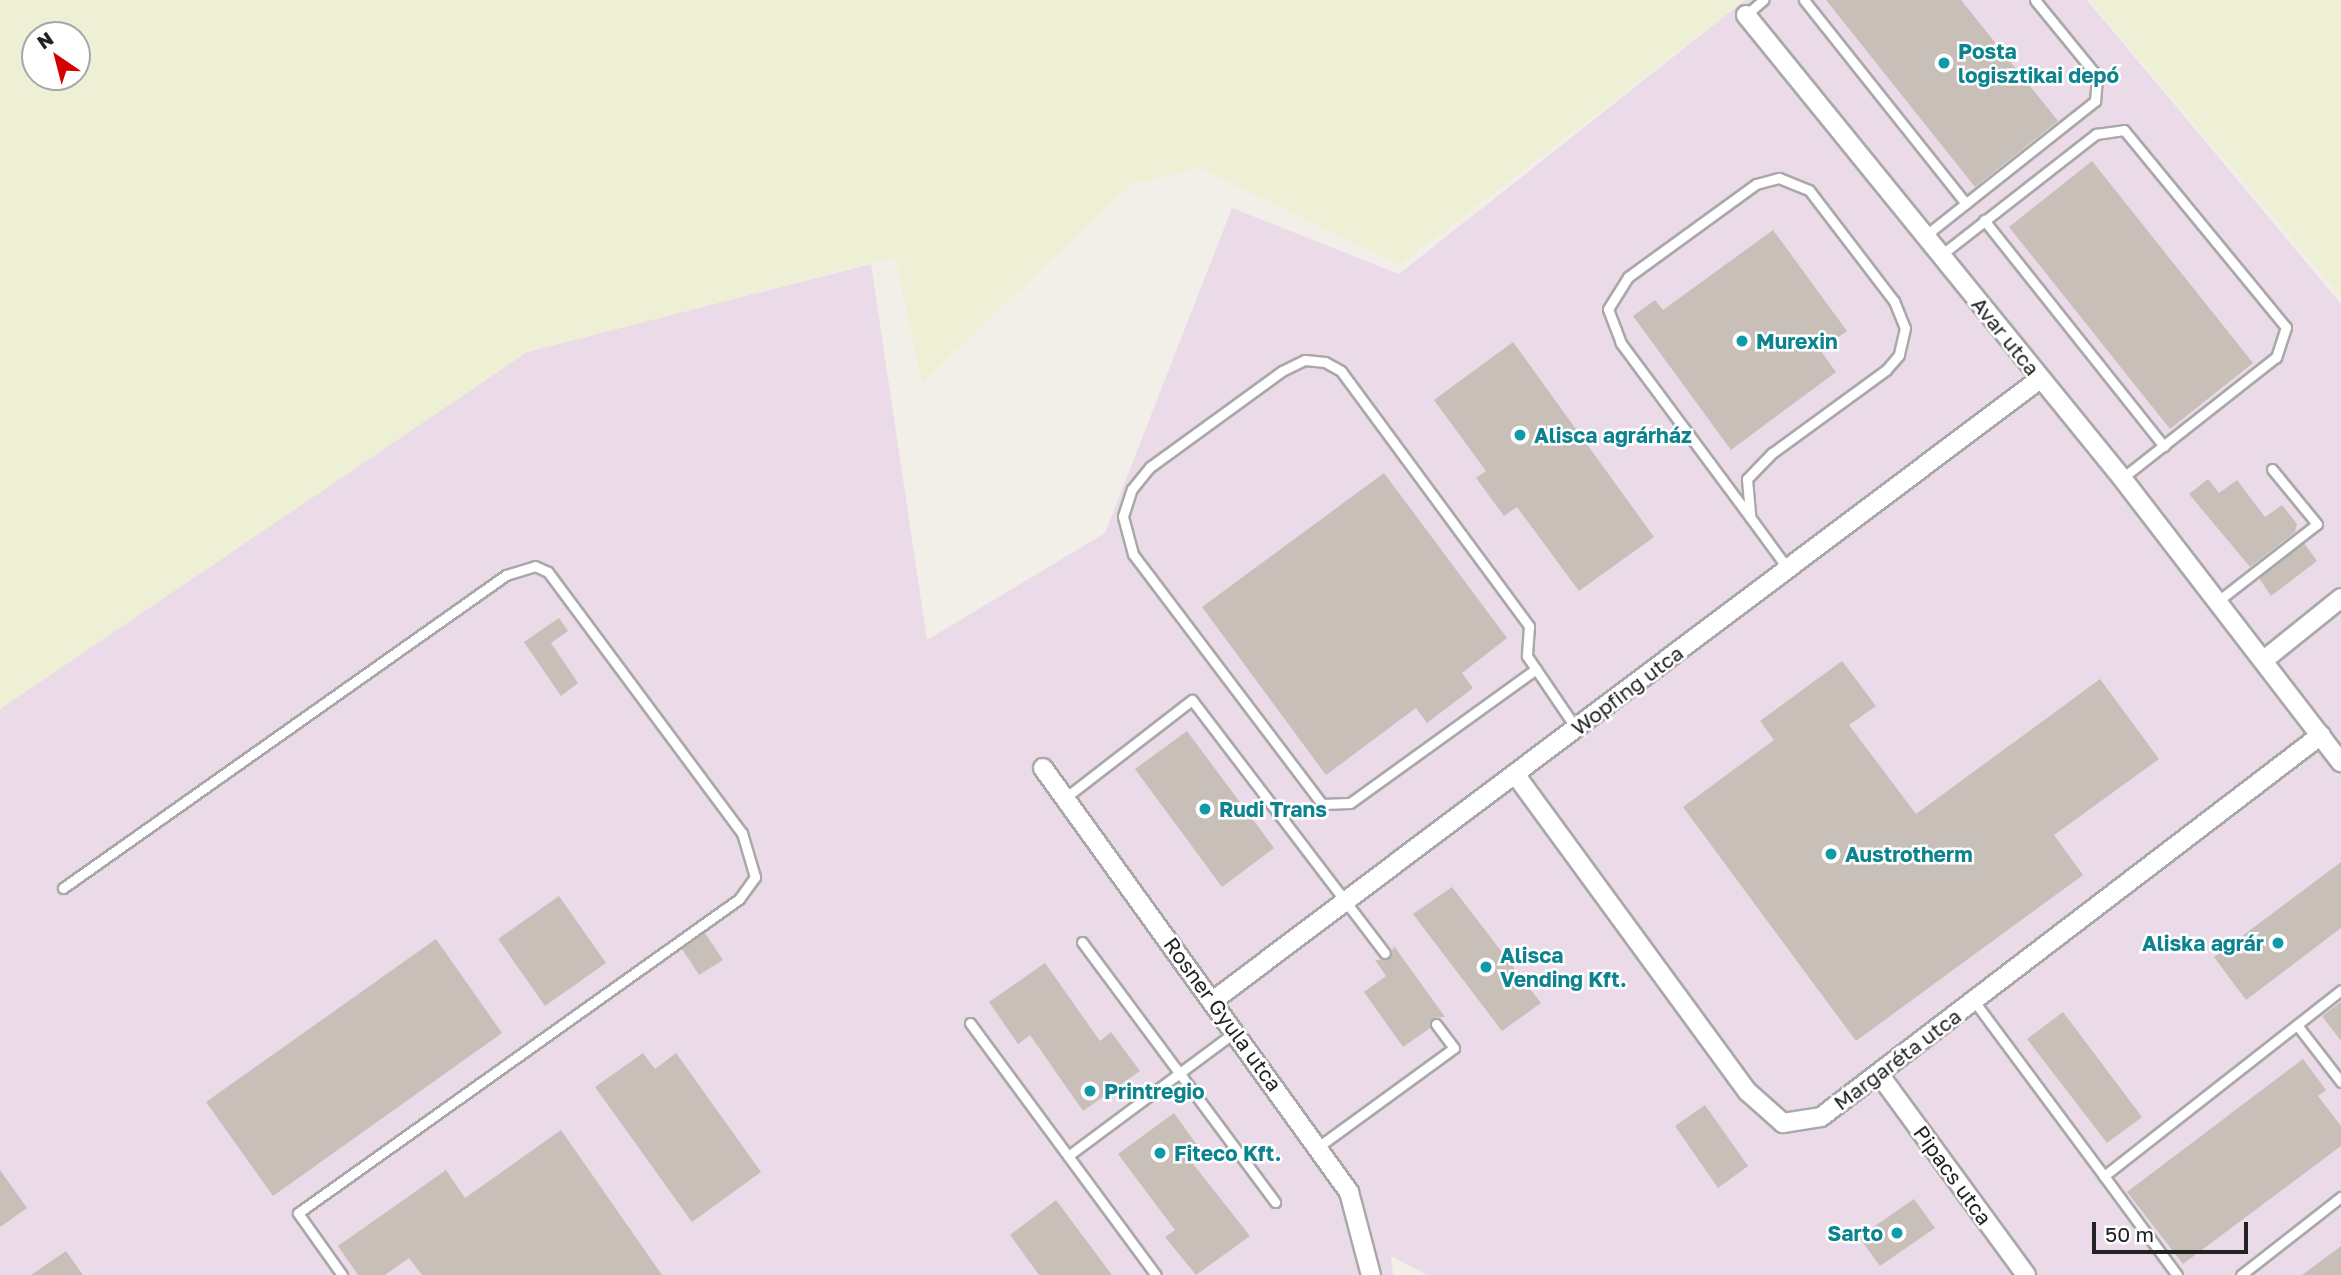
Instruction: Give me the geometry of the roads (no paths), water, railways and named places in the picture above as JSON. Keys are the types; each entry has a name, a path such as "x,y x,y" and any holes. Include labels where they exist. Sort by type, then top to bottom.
{"street":[{"name":"Avar utca","path":"1746,15 2122,478 2341,762"},
{"name":"Wopfing utca","path":"1214,1000 2040,379"},
{"path":"2264,660 2341,598"},
{"name":"Margaréta utca","path":"1515,774 1748,1092 1783,1123 1821,1117 2321,735"},
{"name":"Rosner Gyula utca","path":"1043,768 1237,1031 1318,1147 1362,1220 1371,1275"},
{"name":"Pipacs utca","path":"1880,1074 2026,1275"}],"lane":[{"path":"1746,15 1763,0"},
{"path":"1804,0 1966,204"},
{"path":"1926,235 2095,102 2098,76 2035,0"},
{"path":"1941,255 2096,134 2124,130 2286,327 2276,358 2122,478"},
{"path":"1749,517 1744,490 1755,467 1886,370 1904,343 1894,301 1809,190 1779,178 1756,184 1629,277 1608,309 1621,343 1749,517 1788,569"},
{"path":"1984,220 2164,446"},
{"path":"1536,669 1350,803 1322,804 1133,554 1123,516 1132,489 1150,467 1282,371 1305,360 1325,362 1341,371 1529,626 1527,656 1536,669 1576,728"},
{"path":"2218,601 2317,524 2272,469"},
{"path":"63,888 506,575 535,566 548,572 742,833 755,877 739,899 298,1213 342,1275"},
{"path":"1065,798 1192,700 1385,953"},
{"path":"1082,942 1275,1202"},
{"path":"2104,1176 2341,990"},
{"path":"1974,1001 2177,1275"},
{"path":"970,1023 1156,1275"},
{"path":"1318,1147 1454,1048 1436,1024"},
{"path":"2297,1025 2341,1082"},
{"path":"1068,1156 1237,1031"},
{"path":"2241,1275 2341,1198"}],"place":[{"name":"Posta logisztikai depó","path":"1944,63"},
{"name":"Murexin","path":"1742,341"},
{"name":"Alisca agrárház","path":"1520,435"},
{"name":"Rudi Trans","path":"1205,809"},
{"name":"Austrotherm","path":"1831,854"},
{"name":"Aliska agrár","path":"2278,943"},
{"name":"Alisca Vending Kft.","path":"1486,967"},
{"name":"Printregio","path":"1090,1091"},
{"name":"Fiteco Kft.","path":"1160,1153"},
{"name":"Sarto","path":"1897,1233"}]}
